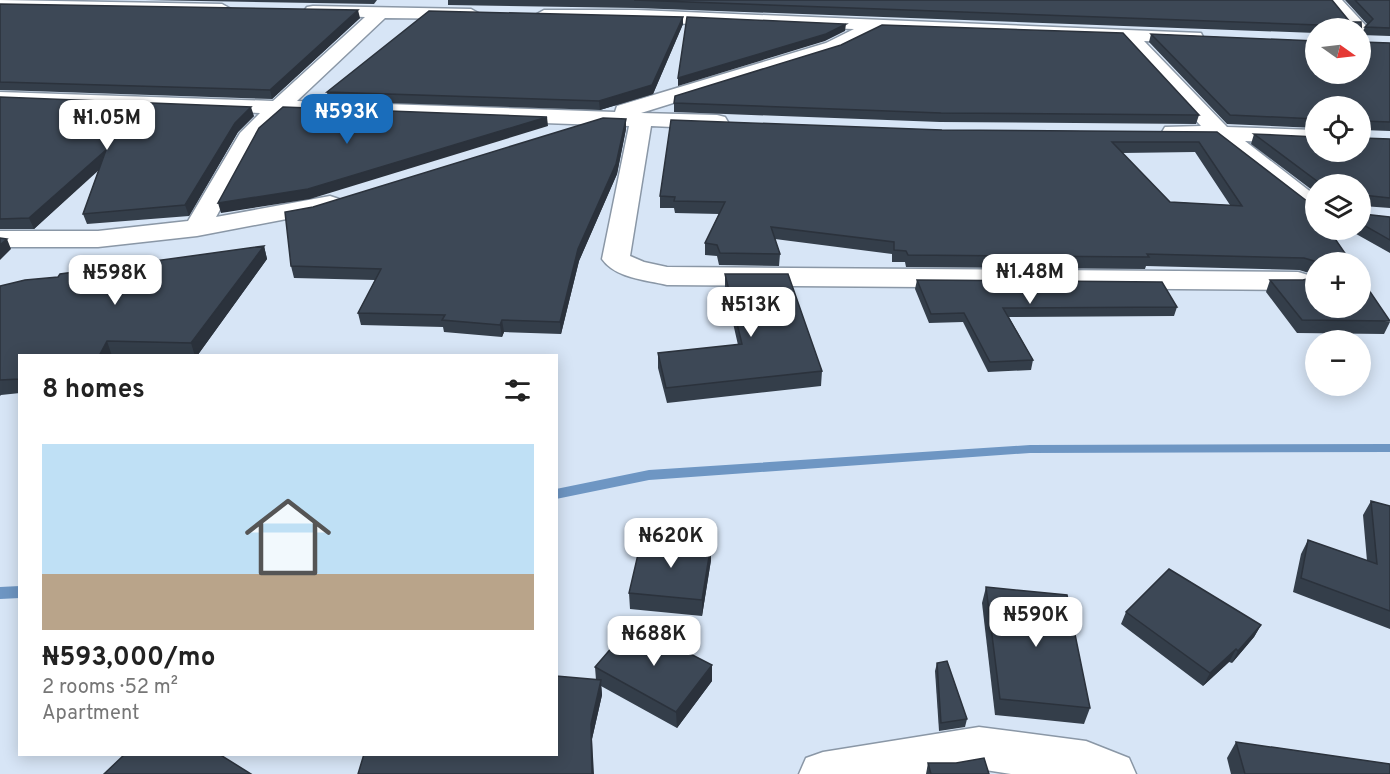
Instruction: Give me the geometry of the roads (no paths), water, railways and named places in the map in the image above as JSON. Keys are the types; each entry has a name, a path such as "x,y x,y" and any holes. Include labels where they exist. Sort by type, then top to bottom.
{"street":[{"path":"1332,0 1347,18"},
{"path":"0,5 68,4 236,9"},
{"path":"295,11 326,6 381,12 487,14"},
{"path":"530,7 637,15 1210,37"},
{"path":"197,228 252,133 381,12"},
{"path":"537,139 832,47 878,24"},
{"path":"1127,34 1220,133 1305,200"},
{"path":"0,98 736,123"},
{"path":"641,120 616,259 635,269 667,276 1298,281"},
{"path":"1150,132 1305,137"},
{"path":"0,239 98,239 197,228 315,208 349,198"},
{"path":"823,774 979,748 1086,762 1112,774"}],"waterway":[{"path":"558,494 649,475 1030,449 1390,448"},
{"path":"0,593 18,592"}]}
